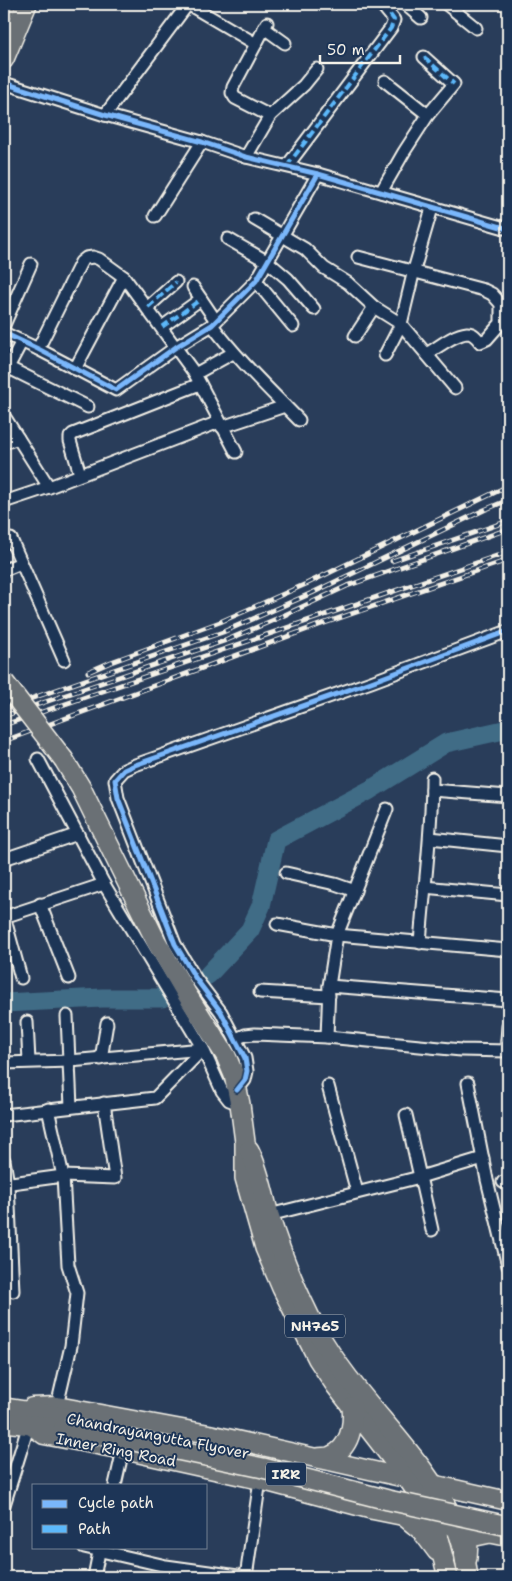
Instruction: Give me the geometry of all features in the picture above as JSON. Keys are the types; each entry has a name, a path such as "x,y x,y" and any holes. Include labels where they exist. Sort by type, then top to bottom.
{"highway":[{"path":"4,11 6,4"},
{"path":"4,59 27,4"},
{"name":"NH765","path":"4,682 64,760 81,788 156,941 226,1056 238,1097 245,1142 245,1178 266,1248 286,1296 318,1358 352,1407 406,1466 433,1485 456,1527 462,1543 468,1577"},
{"name":"NH765","path":"245,1142 260,1179 269,1215 281,1249 317,1331 406,1466 434,1523 446,1570"},
{"path":"318,1458 330,1457 338,1451 352,1432 354,1421 352,1407"},
{"name":"Chandrayangutta Flyover","path":"6,1413 62,1417 131,1428 508,1514"},
{"name":"Inner Ring Road","path":"6,1413 28,1424"},
{"name":"Chandrayangutta Flyover","path":"28,1424 62,1417 129,1440 263,1468 388,1500 508,1526"},
{"path":"404,1516 422,1531 446,1570"},
{"path":"468,1577 469,1541 473,1535 490,1533"}],"main road":[{"name":"IRR","path":"62,1417 209,1434 318,1458 406,1466"},
{"name":"Inner Ring Road","path":"28,1424 44,1436 123,1450 260,1480 434,1523"},
{"path":"433,1485 508,1501"},
{"name":"IRR","path":"434,1523 508,1537"}],"street":[{"path":"105,115 188,4 256,44"},
{"path":"287,166 391,28 394,20 381,4"},
{"path":"389,14 398,4"},
{"path":"404,4 421,18"},
{"path":"446,4 476,28"},
{"path":"270,116 235,98 232,93 233,87 266,25 285,43"},
{"path":"381,192 428,115 454,84 424,57"},
{"path":"246,157 270,116 304,85 317,69"},
{"path":"385,81 428,115"},
{"path":"4,83 246,157 318,174 508,229"},
{"path":"155,216 202,142"},
{"path":"4,333 116,390 214,323 256,281 318,174"},
{"path":"385,355 401,324 432,208"},
{"path":"254,219 305,249 324,268 348,282 374,307 401,324 455,388"},
{"path":"228,239 268,262 288,279 314,309"},
{"path":"38,349 81,262 86,258 93,257 99,260 124,277 162,327 197,379 236,452"},
{"path":"358,257 414,270 484,290 492,294 501,304 501,324 487,339 480,342 474,335 467,333 457,336 427,354"},
{"path":"4,325 31,264"},
{"path":"75,369 124,277"},
{"path":"256,281 294,326"},
{"path":"148,308 176,282"},
{"path":"193,287 233,353 300,420"},
{"path":"162,327 201,299"},
{"path":"356,336 374,307"},
{"path":"22,341 6,371 88,407"},
{"path":"80,474 70,441 70,437 73,434 197,379 233,353"},
{"path":"4,502 221,424 285,406"},
{"path":"4,416 49,487"},
{"path":"4,443 18,438"},
{"path":"11,539 64,660"},
{"path":"4,570 21,563"},
{"path":"38,759 104,884 203,1048 222,1091 229,1100 238,1097 245,1080 247,1071 245,1058 221,1012 196,979 175,944 118,798 115,780 124,770 134,765 371,682 508,631"},
{"path":"420,943 430,838 432,784 508,796"},
{"path":"327,1037 329,991 337,935 387,809"},
{"path":"4,858 78,834"},
{"path":"430,838 508,846"},
{"path":"286,873 335,884 354,891"},
{"path":"21,978 4,917 104,884"},
{"path":"424,887 508,895"},
{"path":"40,904 69,978"},
{"path":"277,924 337,935 508,950"},
{"path":"260,992 329,991 508,1000"},
{"path":"67,1016 71,1107"},
{"path":"27,1022 29,1061"},
{"path":"101,1059 107,1023"},
{"path":"236,1039 245,1035 255,1034 327,1037 460,1050 507,1051 508,1027"},
{"path":"4,1063 29,1061 70,1062 203,1048"},
{"path":"4,1115 155,1098 203,1048"},
{"path":"468,1083 508,1266"},
{"path":"328,1086 357,1192"},
{"path":"6,1184 63,1176 115,1178 104,1103"},
{"path":"48,1109 63,1176 68,1265 77,1293 62,1417"},
{"path":"406,1115 432,1230"},
{"path":"269,1215 420,1177 483,1158"},
{"path":"4,1160 13,1291"},
{"path":"4,1505 28,1424"},
{"path":"115,1484 123,1450"},
{"path":"94,1577 100,1549 165,1572 246,1577 260,1480"}],"waterway":[{"path":"208,975 250,930 261,906 276,840 370,790 446,743 508,729"},
{"path":"4,1003 102,998 162,998"}],"railway":[{"path":"88,672 220,622 306,584 508,486"},
{"path":"4,708 223,632 312,593 508,500"},
{"path":"392,561 508,521"},
{"path":"4,716 227,640 347,586 508,529"},
{"path":"4,725 508,552"},
{"path":"4,741 319,625 508,560"}],"marked path":[{"path":"287,166 391,28 394,20 389,13"},
{"path":"424,57 454,84"},
{"path":"148,307 176,282"},
{"path":"162,327 201,299"}],"cycle path":[{"path":"4,83 246,157 318,174 508,229"},
{"path":"4,333 116,390 176,347 212,325 256,281 318,174"},
{"path":"237,1090 245,1080 247,1071 245,1058 221,1012 196,979 175,944 118,798 115,780 124,770 135,765 371,682 508,631"}]}
